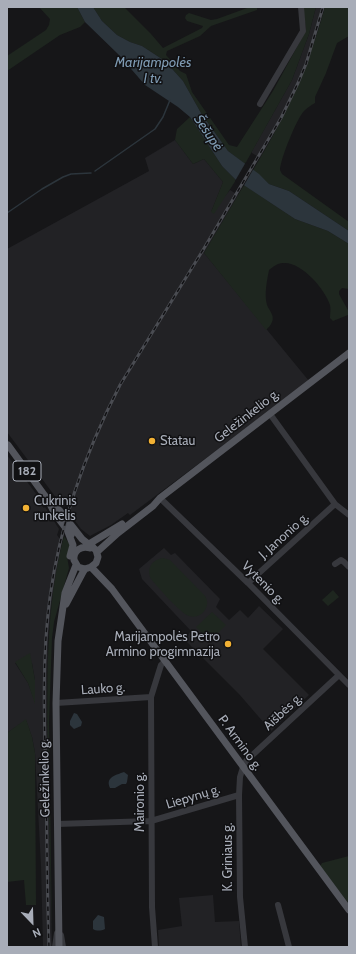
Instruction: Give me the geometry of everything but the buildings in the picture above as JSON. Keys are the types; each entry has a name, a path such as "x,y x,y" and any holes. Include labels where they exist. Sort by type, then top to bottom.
{"main road":[{"name":"Geležinkelio g.","path":"59,947 56,703 58,641 67,595 87,565 74,557 160,498 349,353"},
{"name":"182","path":"8,446 45,496 55,514 70,530 75,541 88,548"},
{"name":"Geležinkelio g.","path":"88,548 118,533 153,506 160,498"},
{"path":"70,530 84,541 88,548"},
{"path":"67,595 66,585 72,570 70,557 73,547 70,530"},
{"name":"P. Armino g.","path":"88,548 94,553 87,565 108,580 112,589 349,910"}],"street":[{"path":"260,104 303,31 301,7"},
{"path":"270,414 335,504 349,515"},
{"name":"Vytenio g.","path":"160,498 248,583 349,685"},
{"name":"J. Janonio g.","path":"248,583 335,504"},
{"path":"334,564 340,560 349,567"},
{"name":"Maironio g.","path":"155,947 152,907 151,697 161,665 165,661"},
{"name":"Aišbės g.","path":"242,767 246,761 339,675"},
{"name":"Lauko g.","path":"56,703 151,697"},
{"name":"K. Griniaus g.","path":"242,767 239,794 240,897 245,947"},
{"name":"Liepynų g.","path":"57,824 151,821 239,794"},
{"path":"278,905 289,947"}],"shaded area":[{"path":"39,7 77,7 85,22 80,27 60,35 7,71 7,56 46,30 49,25 50,19"},
{"path":"93,7 124,7 163,48 202,28 203,26 187,21 185,18 189,13 211,20 250,7 257,7 257,10 211,26 200,36 167,51 166,55 180,71 186,74 192,92 229,145 237,147 273,91 303,36 306,29 303,7 316,7 309,34 292,80 245,164 228,151 201,113 183,81 165,61 142,46 117,35 102,21"},
{"path":"316,7 325,7 307,64 291,102 260,158 252,153 252,151 292,80 309,34"},
{"path":"325,7 349,7 349,36 337,43 315,97 315,103 304,111 293,130 280,170 282,174 349,222 349,231 289,191 269,184 253,170 276,130 295,91 311,51"},
{"path":"190,117 222,166 236,180 214,214 211,212 223,182 204,159 193,164 175,140 177,129"},
{"path":"175,140 193,164 204,159 223,182 211,212 230,190 238,195 204,253 309,381 130,515 128,513 111,525 90,536 81,529 70,514 71,510 66,503 64,507 57,499 7,432 7,249 149,171 145,158"},
{"path":"244,185 295,219 328,231 349,244 349,289 342,288 339,291 339,294 349,312 348,315 333,321 330,318 330,305 318,284 297,266 281,263 275,265 269,270 266,296 267,305 273,320 266,330 204,253"},
{"path":"7,455 43,503 41,505 44,508 45,507 59,529 57,535 62,542 52,600 48,639 47,690 52,947 43,947 41,866 35,753 32,737 26,720 7,733","holes":["15,663 32,663 35,680 35,702 28,683"]},
{"path":"64,536 70,545 67,556 69,568 54,622 49,722 52,934 47,701 48,645 53,590"},
{"name":"Marijampolės Petro Armino progimnazija","path":"164,548 171,555 175,553 220,599 216,607 229,620 240,610 248,618 259,606 283,629 263,649 309,695 271,731 239,694 184,639 191,631 142,579 139,569"},
{"path":"163,558 170,560 205,596 207,600 206,608 198,616 193,617 185,614 151,579 149,571 151,565"},
{"path":"333,590 339,597 328,606 322,600"},
{"path":"212,612 226,625 210,641 196,627"},
{"path":"30,653 35,680 35,704 28,683 15,662"},
{"path":"26,719 35,753 36,905 26,905 24,880 7,882 7,733"},
{"path":"349,856 349,904 320,866 322,863"},
{"path":"213,895 215,922 239,921 241,947 159,947 158,930 182,926 179,898"}],"water":[{"name":"Marijampolės I tv.","path":"77,7 93,7 102,21 117,35 142,46 165,61 183,81 201,113 228,151 259,174 269,184 289,191 349,231 349,244 328,231 295,219 236,180 222,166 190,117 145,85 119,55 85,22"},
{"path":"74,713 77,714 82,722 81,726 74,729 70,725 70,721"},
{"path":"124,772 128,775 126,784 122,784 115,788 110,788 110,779 115,775"},
{"path":"98,915 104,917 105,929 93,929 93,921"}],"pier":[{"path":"246,162 254,168 243,187 235,181"}],"waterway":[{"path":"95,171 155,129 163,117 170,100"},
{"path":"7,213 42,189 63,177 71,174 91,173"}],"railway":[{"path":"49,947 44,710 45,664 47,619 54,569 60,542 76,488 96,436 120,385 203,250 281,118 306,64 323,7"}],"place":[{"name":"Statau","path":"152,441"},
{"name":"Cukrinis runkelis","path":"26,508"},
{"name":"Marijampolės Petro Armino progimnazija","path":"228,644"}],"water label":[{"name":"Šešupė","path":"208,133"}]}
